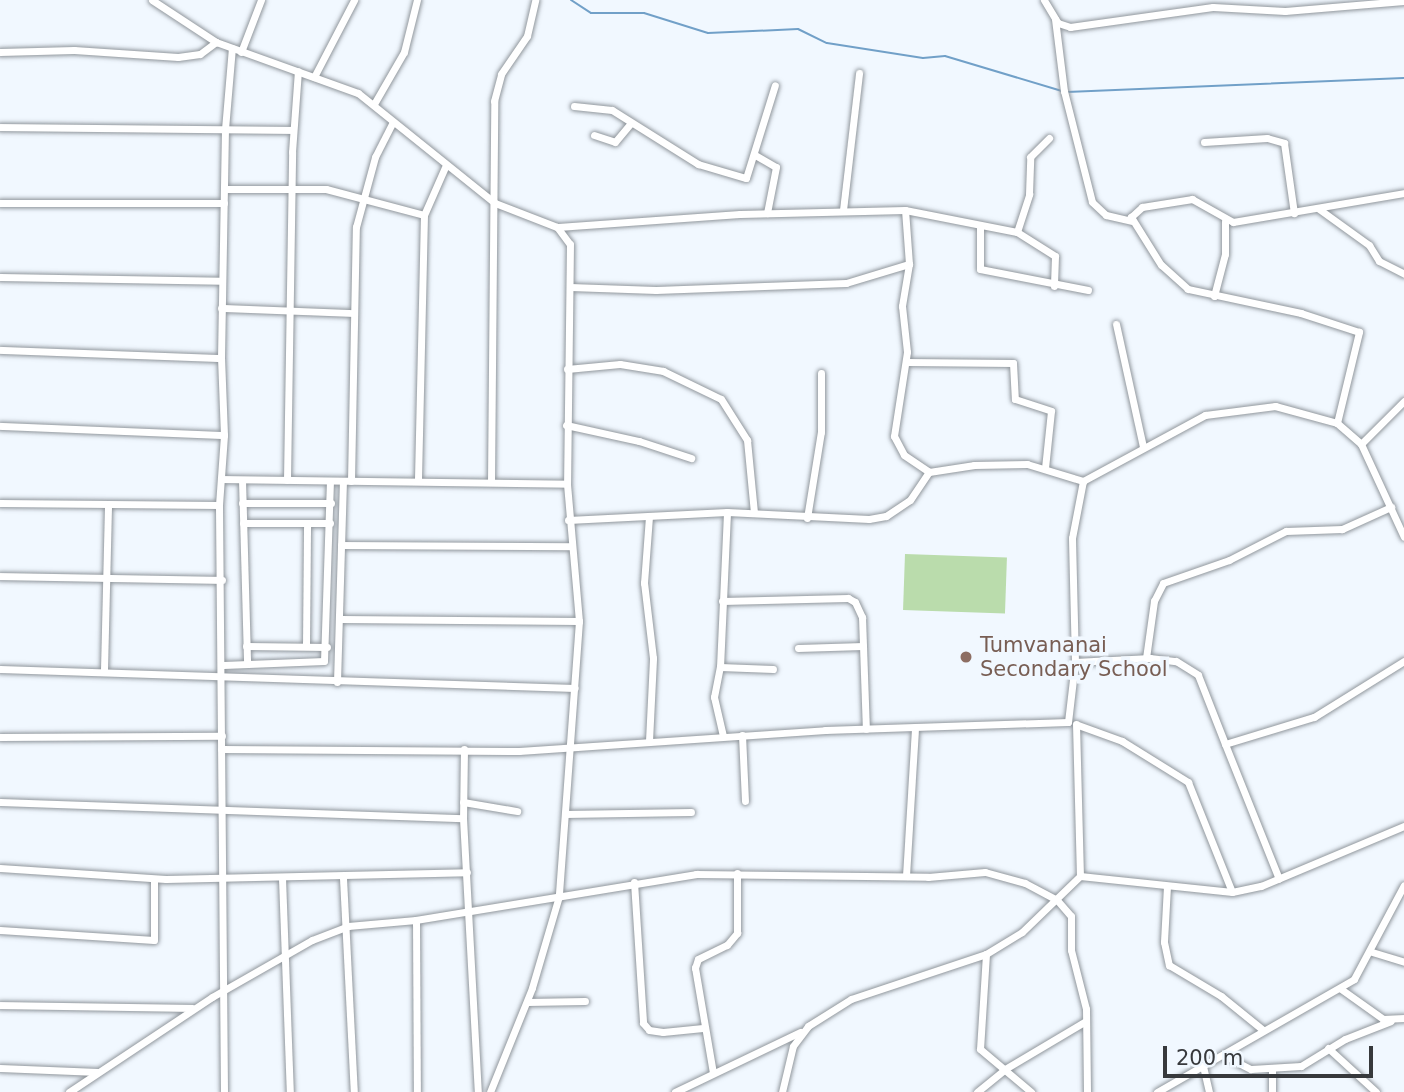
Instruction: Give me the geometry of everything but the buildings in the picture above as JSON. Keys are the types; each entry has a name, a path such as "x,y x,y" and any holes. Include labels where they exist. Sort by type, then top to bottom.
{"street":[{"path":"152,0 216,42 345,87 374,104 495,203 557,227 843,209 905,210 1017,232 1055,256 1054,286"},
{"path":"241,52 261,0"},
{"path":"314,76 354,0"},
{"path":"374,104 404,52 417,0"},
{"path":"491,482 495,90 527,36 535,0"},
{"path":"1044,0 1055,19 1060,70 1092,202 1106,215 1131,221 1174,278 1188,289 1301,313 1359,332 1337,423"},
{"path":"1180,11 1181,0"},
{"path":"1055,19 1070,27 1213,7 1285,11 1404,1"},
{"path":"0,52 74,50 178,57 206,52 216,42"},
{"path":"224,1092 220,878 223,665 219,505 223,479 224,435 221,281 225,129 232,48"},
{"path":"287,480 293,130 298,71"},
{"path":"843,209 859,73"},
{"path":"574,106 612,110 698,164 725,174 748,178 775,85"},
{"path":"337,682 341,545 347,481 351,313 362,197 393,122"},
{"path":"594,135 615,142 631,122"},
{"path":"0,127 293,130"},
{"path":"1017,232 1029,194 1030,157 1049,138"},
{"path":"1205,142 1267,138 1284,143 1294,213"},
{"path":"755,155 772,160 776,167 767,213"},
{"path":"418,479 424,215 446,165"},
{"path":"224,189 326,189 424,215"},
{"path":"1131,221 1133,213 1142,207 1192,200 1225,221 1294,213 1404,193"},
{"path":"0,203 224,203"},
{"path":"1319,209 1369,245 1379,261 1402,272"},
{"path":"905,210 909,264 902,306 906,362 895,443 904,456 929,472 996,463 1045,468 1083,481 1205,415 1254,406 1296,409 1337,423 1361,444 1404,537"},
{"path":"1214,296 1225,254 1225,221"},
{"path":"980,226 980,270 1054,286 1088,290"},
{"path":"490,1092 527,1002 559,896 579,621 570,546 567,484 570,244 557,227"},
{"path":"570,287 656,290 834,284 909,264"},
{"path":"0,276 221,281"},
{"path":"221,308 351,313"},
{"path":"1116,324 1143,447"},
{"path":"0,350 221,358"},
{"path":"906,362 1013,363 1015,399 1051,411 1045,468"},
{"path":"567,369 620,364 663,371 721,399 747,440 754,513"},
{"path":"807,518 821,432 821,373"},
{"path":"1361,444 1404,401"},
{"path":"566,425 639,440 691,458"},
{"path":"0,426 224,435"},
{"path":"568,520 727,512 849,521 886,516 909,500 929,472"},
{"path":"223,479 418,479 567,484"},
{"path":"242,480 247,663"},
{"path":"223,665 319,662 327,656 330,481"},
{"path":"1069,722 1075,662 1072,538 1083,481"},
{"path":"0,503 219,505"},
{"path":"242,503 331,503"},
{"path":"104,670 108,504"},
{"path":"1146,658 1154,601 1163,583 1229,560 1286,531 1342,529 1391,507"},
{"path":"723,736 715,708 720,667 727,512"},
{"path":"649,516 644,583 653,658 649,740"},
{"path":"243,523 330,523"},
{"path":"306,646 307,523"},
{"path":"341,545 570,546"},
{"path":"0,576 105,580 222,580"},
{"path":"722,601 848,598 859,606 866,729"},
{"path":"340,619 579,621"},
{"path":"246,646 327,647"},
{"path":"798,648 863,646"},
{"path":"1075,662 1146,658 1175,661 1198,675 1279,878"},
{"path":"1225,744 1314,717 1404,661"},
{"path":"720,667 773,669"},
{"path":"0,669 104,670 223,678 575,688"},
{"path":"221,749 569,747 742,735 1069,722 1122,741 1188,782 1232,892"},
{"path":"675,1092 803,1031 851,999 986,954 1022,932 1080,876 1078,725"},
{"path":"906,877 915,727"},
{"path":"742,735 745,801"},
{"path":"0,737 222,736"},
{"path":"464,749 463,818 471,908 478,1092"},
{"path":"0,802 463,818"},
{"path":"463,802 517,811"},
{"path":"565,814 691,812"},
{"path":"1080,876 1232,892 1279,878 1404,826"},
{"path":"0,868 154,879 343,878 467,872"},
{"path":"713,1073 703,1028 695,965 700,957 727,945 737,933 737,873"},
{"path":"69,1092 194,1008 285,957 348,926 416,920 471,908 634,882 737,873 906,877 998,873 1057,900 1073,923 1071,950 1086,1021 1087,1092"},
{"path":"282,878 290,1092"},
{"path":"343,878 348,926 354,1092"},
{"path":"0,930 154,940 154,879"},
{"path":"634,882 643,1023 649,1030 663,1032 703,1028"},
{"path":"1157,1092 1341,989 1354,979 1372,952 1404,885"},
{"path":"1167,886 1164,942 1170,965 1221,996 1264,1030"},
{"path":"416,920 417,1092"},
{"path":"1372,952 1404,962"},
{"path":"986,954 979,1045 1031,1092"},
{"path":"1341,989 1375,1015 1391,1021"},
{"path":"527,1002 585,1001"},
{"path":"0,1005 194,1008"},
{"path":"1223,1055 1251,1069 1301,1066 1328,1048 1404,1018"},
{"path":"977,1092 1005,1069 1086,1021"},
{"path":"782,1092 793,1046 803,1031"},
{"path":"1328,1048 1376,1092"},
{"path":"1203,1066 1209,1092"},
{"path":"0,1068 99,1072"},
{"path":"1272,1068 1272,1092"}],"green space":[{"path":"905,554 1007,558 1005,614 903,610"}],"waterway":[{"path":"571,0 591,13 644,13 708,33 798,29 827,43 923,58 945,56 1062,91"},
{"path":"1067,92 1404,78"}],"place":[{"name":"Tumvananai Secondary School","path":"966,657"}]}
